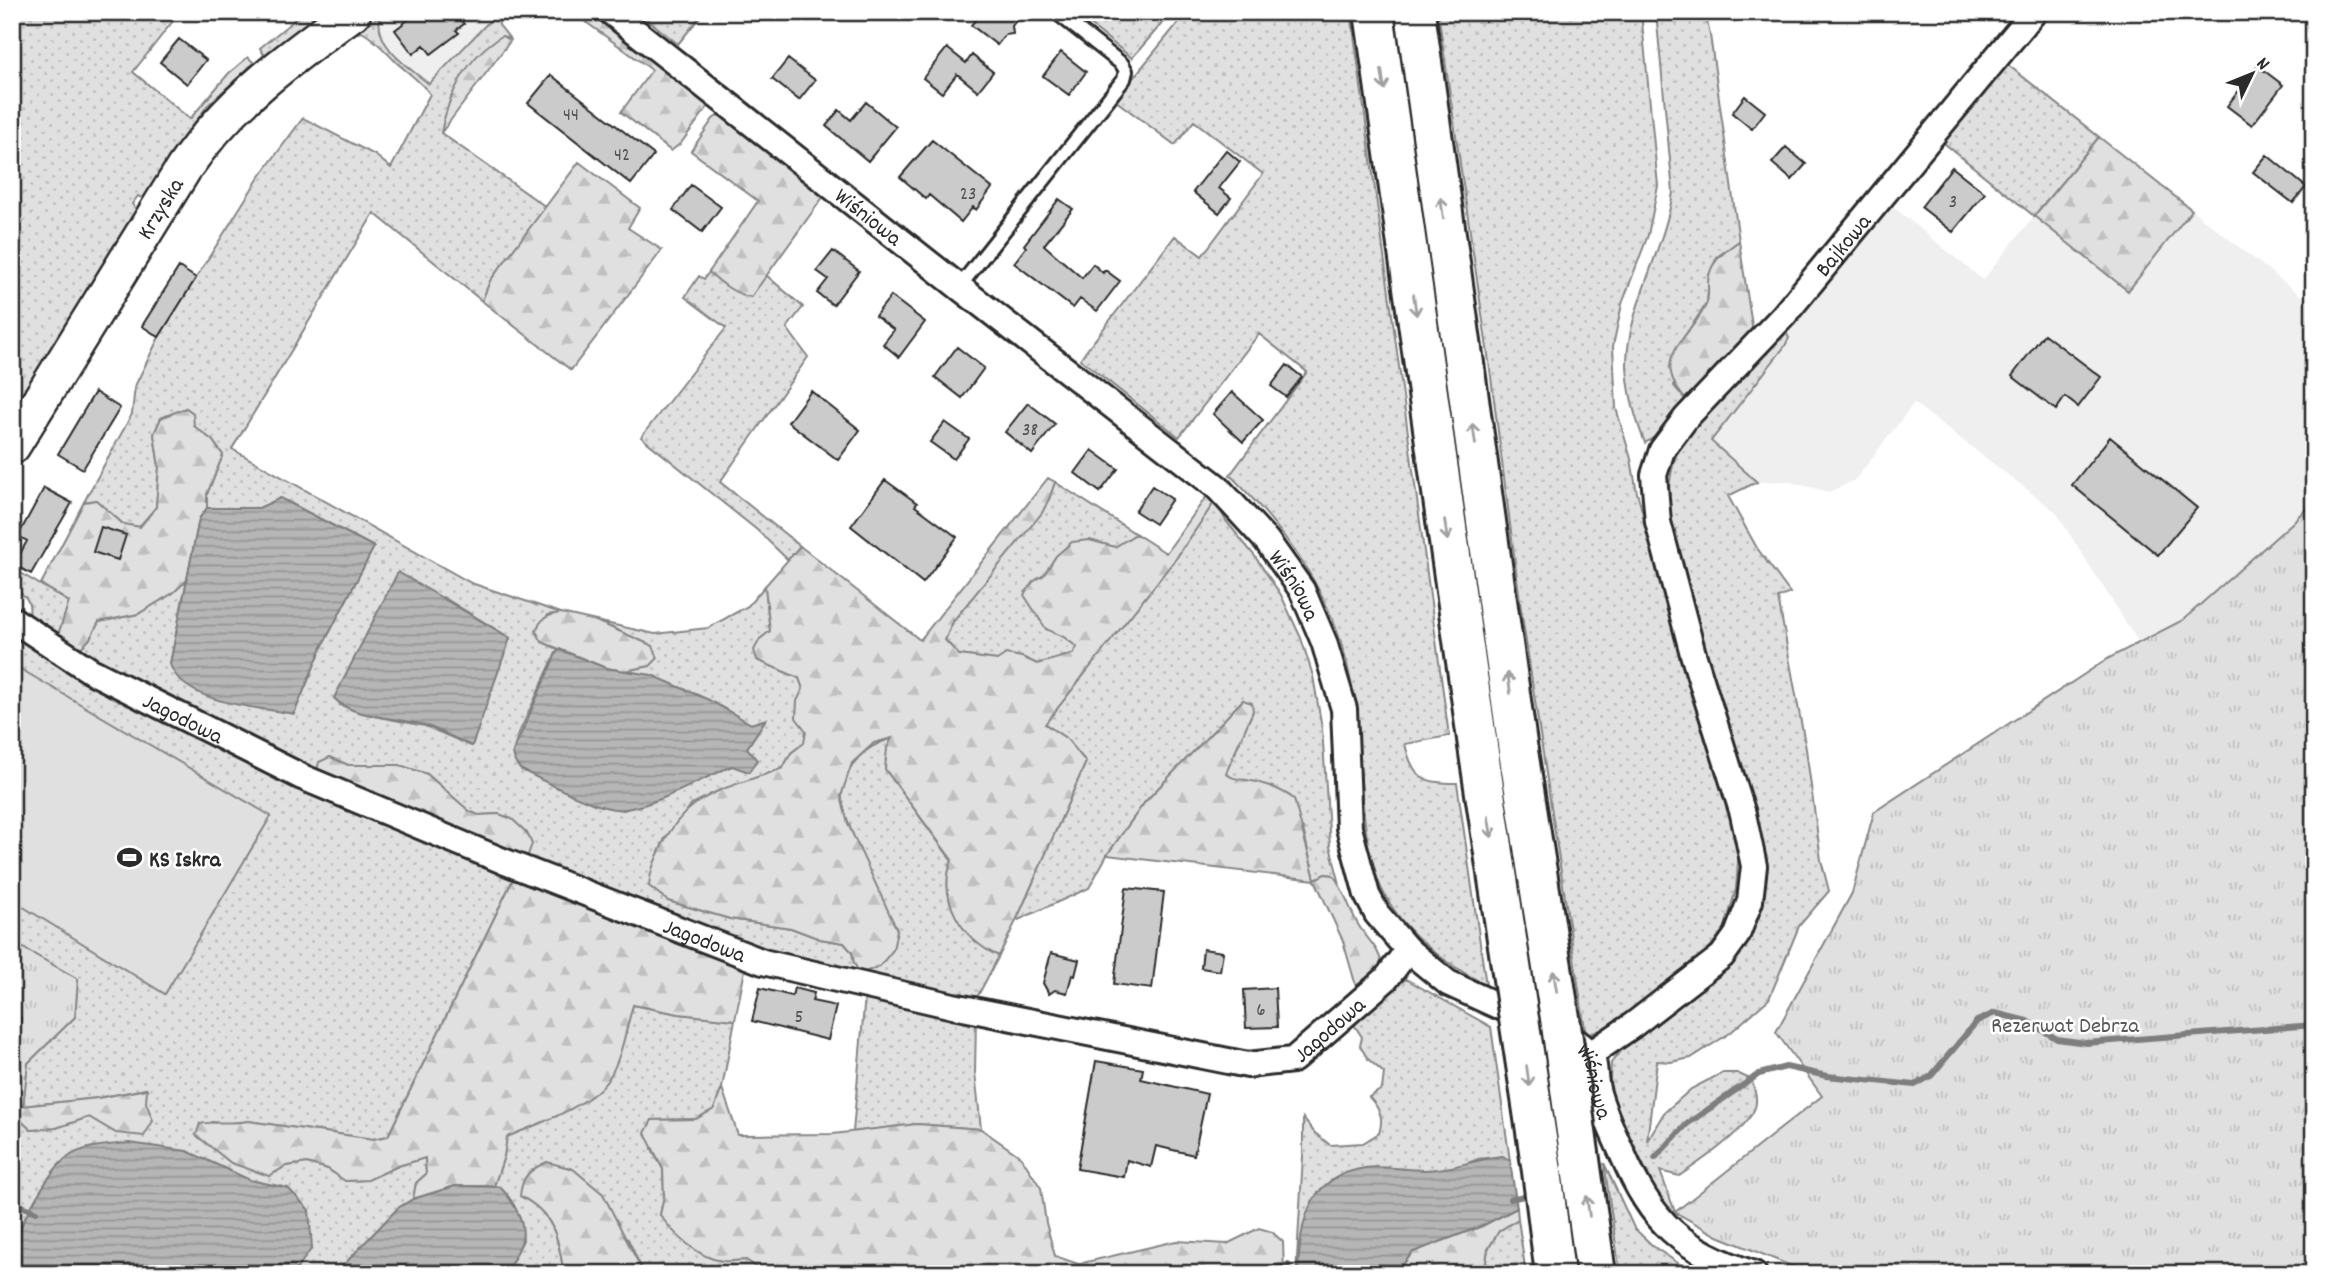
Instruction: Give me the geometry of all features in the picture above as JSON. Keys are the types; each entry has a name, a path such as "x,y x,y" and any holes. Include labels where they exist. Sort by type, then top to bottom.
{"highway":[{"path":"1374,12 1480,760 1537,1132 1555,1274"},
{"path":"1415,12 1518,751 1560,1018 1596,1274"}],"street":[{"name":"Krzyska","path":"12,446 184,169 213,128 268,76 353,12"},
{"name":"Wiśniowa","path":"611,12 1217,487 1267,541 1302,590 1324,642 1344,709 1349,828 1367,895 1377,914 1408,950 1448,983 1577,1042 1592,1054 1593,1074 1607,1120 1634,1183 1651,1211 1688,1245 1721,1263 1754,1274"},
{"name":"Bajkowa","path":"1592,1054 1633,1026 1722,956 1737,936 1750,901 1754,866 1743,814 1693,654 1658,522 1654,475 1662,450 1686,418 1784,314 2034,12"},
{"name":"Jagodowa","path":"12,619 91,671 302,777 503,860 763,961 953,1006 1248,1065 1293,1060 1386,979 1408,950"}],"lane":[{"path":"959,287 1124,79 1126,71 1122,64 1056,12"}],"shaded area":[{"path":"384,12 498,12 429,84 406,66 386,44 378,28 380,16"},
{"path":"1887,202 1983,280 2034,216 2128,291 2192,210 2314,306 2314,500 2183,620 2139,643 2055,511 1914,403 1855,480 1829,492 1786,481 1757,482 1711,441 1785,346 1781,330"},
{"path":"280,498 374,547 322,647 294,714 242,706 205,696 190,688 178,677 170,664 199,519 207,508 259,508"},
{"path":"398,572 510,638 472,746 427,726 352,710 334,698"},
{"path":"558,649 606,668 652,675 709,700 751,724 766,719 747,748 757,760 749,772 732,766 667,796 626,809 615,809 588,801 520,769 513,752"},
{"path":"129,1143 187,1151 250,1180 288,1188 309,1210 312,1248 293,1274 12,1274 12,1252 20,1229 54,1171 71,1155 85,1149"},
{"path":"1503,1156 1510,1161 1517,1208 1482,1226 1413,1252 1395,1274 1298,1274 1301,1238 1310,1206 1318,1192 1330,1181 1345,1173 1365,1168 1434,1170"},
{"path":"455,1186 500,1187 510,1199 521,1221 523,1236 506,1274 335,1274 398,1208 413,1199"}],"green space":[{"path":"12,12 180,12 133,72 190,119 229,73 248,57 254,63 207,106 146,195 142,198 138,196 132,204 138,212 12,412"},
{"path":"304,12 322,12 264,55 260,48"},
{"path":"498,12 499,25 511,40 502,36 451,97 441,133 546,207 490,281 482,301 374,213 232,449 471,583 561,613 548,615 542,642 558,649 518,735 513,752 520,769 594,804 624,810 732,766 765,720 751,724 674,685 624,671 650,666 653,646 596,621 655,634 708,628 748,606 765,586 770,632 760,639 757,660 799,678 803,689 798,701 806,731 804,743 791,753 783,768 718,791 692,804 665,838 659,853 668,901 730,919 791,928 820,939 844,943 852,952 854,963 897,930 855,840 842,794 848,774 858,758 874,746 893,738 885,769 952,861 948,890 956,917 974,940 999,956 974,1003 774,956 526,860 527,833 512,819 499,814 478,815 469,811 427,774 399,765 348,765 330,757 317,771 178,706 75,653 89,640 99,622 138,614 173,593 187,580 170,664 294,713 322,647 374,547 281,498 259,508 207,508 207,494 223,455 212,440 193,426 193,413 186,408 161,418 154,434 159,467 156,507 139,527 123,524 96,500 84,502 132,414 135,386 159,337 258,179 303,118 375,155 391,168 430,94 372,39 362,32 352,34 380,16 382,37 387,46 429,84","holes":["443,597 510,638 471,746 425,726 374,716 340,705"]},
{"path":"572,12 597,12 704,98 707,108 681,143 671,151 621,112 652,70"},
{"path":"638,12 704,12 678,44"},
{"path":"1074,12 1172,12 1132,58"},
{"path":"1187,12 1351,12 1449,736 1405,744 1412,764 1421,776 1435,782 1457,783 1486,985 1430,949 1400,918 1388,900 1371,859 1364,814 1354,701 1343,648 1333,620 1306,568 1289,543 1271,519 1230,475 1307,372 1259,334 1179,437 1080,359 1175,236 1202,256 1263,174 1194,121 1175,145 1115,100"},
{"path":"1438,12 1641,12 1658,186 1648,235 1622,304 1613,346 1616,408 1631,459 1637,493 1739,848 1736,889 1725,928 1703,956 1617,1023 1586,1036 1521,609 1490,369"},
{"path":"1656,12 1705,12 1739,241 1717,257 1709,275 1707,303 1675,350 1674,386 1685,399 1656,436 1645,443 1630,395 1628,345 1673,192"},
{"path":"502,36 511,40 441,133 454,91 469,65"},
{"path":"2003,61 2099,137 2034,216 1939,139"},
{"path":"722,113 826,193 751,297 733,291 709,272 758,201 691,151 713,119"},
{"path":"2099,137 2192,210 2128,291 2034,216"},
{"path":"579,162 640,208 628,228 662,250 571,370 482,301 490,281"},
{"path":"1739,241 1754,339 1694,397 1685,399 1675,384 1671,360 1675,349 1706,305 1711,269 1722,254"},
{"path":"709,272 722,283 750,297 766,275 803,307 787,328 808,357 720,482 800,546 788,560 757,530 641,437 726,328 685,297 699,276 704,279"},
{"path":"1781,330 1786,332 1789,338 1785,346 1711,441 1757,482 1728,496 1757,548 1790,593 1778,598 1806,749 1821,860 1829,891 1799,926 1769,999 1730,1033 1691,1058 1671,1062 1657,1061 1647,1141 1664,1113 1691,1089 1722,1073 1737,1073 1752,1080 1756,1097 1753,1111 1746,1121 1711,1153 1679,1176 1660,1171 1675,1212 1671,1214 1654,1187 1609,1093 1611,1063 1622,1049 1703,988 1737,952 1761,895 1666,513 1669,487 1677,452 1700,415"},
{"path":"186,408 193,413 194,426 212,440 223,455 207,494 207,508 199,519 187,580 173,593 138,614 99,622 89,640 75,653 56,641 69,602 41,584 84,502 96,500 123,524 140,527 156,507 159,467 154,434 161,418"},
{"path":"1048,478 1055,482 1042,513 953,621 945,640 959,655 997,660 1006,654 1037,664 1073,654 1077,647 1064,637 1046,629 1024,595 1033,582 1044,575 1056,556 1072,542 1089,540 1115,547 1136,534 1166,553 1209,493 1215,501 1177,557 1045,724 1067,739 1086,762 999,956 974,940 956,917 948,889 952,860 885,769 887,748 892,738 874,743 852,763 841,796 848,824 897,930 893,950 880,966 860,974 852,952 844,943 820,939 791,928 730,919 668,901 649,886 660,850 683,815 711,794 783,768 791,753 804,743 806,731 796,718 797,701 803,689 799,678 757,660 754,650 760,639 770,631 765,586 800,546 920,640"},
{"path":"1055,482 1136,534 1115,547 1089,540 1056,556 1044,575 1033,582 1046,629 1064,637 1077,647 1073,654 1037,664 1022,657 997,660 959,655 945,640 953,622 1049,499"},
{"name":"Rezerwat Debrza","path":"2314,500 2314,1274 1811,1274 1718,1236 1675,1212 1822,1096 1776,1032 1852,893 1874,812 2109,658 2183,620"},
{"path":"1215,501 1226,521 1254,555 1281,595 1301,638 1313,676 1322,728 1330,846 1340,884 1333,875 1325,874 1315,880 1303,829 1247,780 1233,780 1225,773 1253,711 1243,700 1145,802 1107,855 1089,888 1016,921 1086,762 1067,739 1045,724 1177,557"},
{"path":"12,568 69,602 56,641 29,616 29,604 24,596 18,591 12,594"},
{"path":"561,613 596,621 653,646 658,658 650,666 624,671 606,668 542,642 536,631 540,623 548,616"},
{"path":"12,627 517,871 388,1136 373,1139 248,1121 232,1124 212,1122 196,1135 269,1176 286,1166 307,1163 328,1169 346,1181 367,1180 425,1158 426,1174 416,1183 413,1199 398,1208 335,1274 12,1274 12,1112 31,1130 56,1128 89,1117 116,1133 153,1121 146,1103 146,1089 98,1098 23,1106 28,1063 75,1017 78,979 12,942"},
{"name":"KS Iskra","path":"12,664 271,816 165,994 12,900"},
{"path":"1243,700 1252,703 1253,711 1226,773 1233,778 1271,786 1294,799 1315,879 1325,874 1333,875 1359,926 1381,959 1382,965 1358,993 1343,941 1315,880 1107,855 1145,802"},
{"path":"330,757 348,765 399,765 427,774 469,811 478,815 499,814 512,819 527,833 532,844 526,860 317,771 319,762"},
{"path":"517,871 746,965 735,1020 679,1014 633,1005 620,1052 609,1078 601,1088 577,1106 507,1137 494,1186 455,1186 413,1199 416,1183 426,1174 425,1158 398,1166 368,1180 345,1181 328,1169 307,1163 286,1166 269,1176 231,1163 196,1135 200,1124 248,1121 373,1139 388,1136"},
{"path":"12,942 78,979 75,1017 28,1063 23,1106 12,1107 12,1045 19,1039 21,1018 12,1012"},
{"path":"1406,979 1491,1027 1510,1161 1502,1156 1478,1159 1455,1168 1425,1170 1299,1244 1296,1274 1303,1118 1315,1133 1330,1145 1363,1143 1379,1133 1380,1114 1369,1097 1382,1089 1384,1073 1368,1059 1360,1046 1362,1037 1353,1023"},
{"path":"865,995 976,1019 975,1072 981,1129 917,1124 853,1132"},
{"path":"633,1005 679,1014 735,1020 722,1088 714,1109 696,1119 652,1120 652,1149 663,1169 664,1196 660,1215 722,1261 746,1260 758,1268 758,1274 644,1274 628,1239 536,1204 553,1228 564,1274 506,1274 523,1240 520,1217 500,1187 494,1186 504,1156 506,1137 545,1121 618,1055"},
{"path":"722,1088 738,1135 833,1134 917,1124 981,1129 1021,1157 1041,1188 1046,1223 1055,1256 1078,1264 1176,1241 1227,1244 1259,1228 1272,1232 1283,1242 1284,1274 758,1274 758,1268 746,1260 723,1261 705,1256 679,1237 660,1215 664,1196 663,1169 645,1133 652,1120 696,1119 714,1109"},
{"path":"147,1089 146,1103 153,1121 144,1136 116,1133 89,1117 56,1128 31,1130 12,1112 12,1107 98,1098"},
{"path":"547,1162 573,1169 603,1194 644,1274 564,1274 557,1238 548,1219 532,1203 520,1196 528,1174"},
{"path":"1604,1163 1634,1228 1654,1247 1681,1265 1706,1274 1641,1274 1619,1266"},
{"path":"1517,1208 1518,1219 1499,1231 1488,1249 1484,1274 1395,1274 1413,1252 1482,1226"},
{"path":"1518,1219 1526,1274 1484,1274 1488,1249 1499,1231"}],"building":[{"path":"418,12 455,12 464,24 456,30 459,33 431,54 424,45 413,54 395,30"},
{"path":"982,12 1023,12 1012,26 1013,34 1005,35 997,45 971,25"},
{"path":"179,39 206,60 187,84 160,62"},
{"path":"947,48 966,63 972,55 993,72 978,91 957,74 942,93 923,78"},
{"path":"1061,52 1086,72 1069,95 1043,76"},
{"path":"788,59 815,80 799,100 772,79"},
{"path":"2258,66 2283,85 2252,125 2227,106"},
{"path":"551,75 654,155 631,184 528,103"},
{"path":"1745,96 1765,112 1752,129 1732,113"},
{"path":"866,102 896,127 868,161 826,126 839,110 851,120"},
{"path":"932,140 992,188 976,210 973,207 961,222 929,195 926,199 900,177"},
{"path":"1786,147 1806,164 1792,180 1772,163"},
{"path":"1226,150 1240,162 1219,188 1231,198 1219,213 1193,192"},
{"path":"2267,155 2306,187 2293,203 2253,172"},
{"path":"1952,167 1985,193 1953,232 1921,207"},
{"path":"691,185 721,207 702,232 673,210"},
{"path":"1059,199 1073,209 1044,245 1082,278 1093,264 1103,273 1105,270 1120,281 1097,311 1080,299 1073,308 1014,263 1026,247 1024,245"},
{"path":"833,251 859,271 833,305 817,293 828,279 817,271"},
{"path":"179,267 196,278 159,337 142,326"},
{"path":"891,296 925,322 899,357 883,344 894,330 875,316"},
{"path":"2044,334 2101,377 2078,407 2065,397 2056,410 2012,376"},
{"path":"957,347 984,368 962,398 935,377"},
{"path":"1287,365 1302,377 1286,397 1271,386"},
{"path":"811,391 860,430 838,460 788,422"},
{"path":"95,392 120,408 83,469 58,454"},
{"path":"1232,392 1263,420 1243,442 1213,414"},
{"path":"1028,403 1055,424 1032,454 1005,432"},
{"path":"945,422 969,439 954,459 930,442"},
{"path":"2110,437 2197,508 2158,555 2072,485"},
{"path":"1092,450 1118,469 1100,492 1075,473"},
{"path":"885,480 957,537 923,583 851,526"},
{"path":"1152,486 1172,499 1155,524 1135,511"},
{"path":"44,488 72,503 31,574 14,565 27,541 18,536"},
{"path":"101,527 126,535 118,560 93,552"},
{"path":"1126,888 1164,892 1152,989 1114,984"},
{"path":"1203,949 1223,952 1220,971 1201,968"},
{"path":"1051,953 1079,960 1067,993 1055,990 1049,994 1043,983"},
{"path":"760,988 792,996 794,988 814,993 812,1001 836,1006 828,1040 752,1021"},
{"path":"1275,988 1277,1027 1246,1028 1244,990"},
{"path":"1096,1061 1143,1069 1141,1079 1207,1094 1194,1155 1156,1146 1151,1167 1127,1160 1124,1177 1077,1169"}],"waterway":[{"path":"1655,1158 1687,1124 1759,1074 1786,1067 1827,1076 1915,1085 1931,1076 1977,1021 1995,1013 2027,1021 2057,1039 2086,1043 2314,1025"},
{"path":"1510,1199 1534,1194"},
{"path":"12,1202 36,1212"},
{"path":"1246,1274 1288,1265"}],"place":[{"name":"KS Iskra","path":"129,858"}]}
